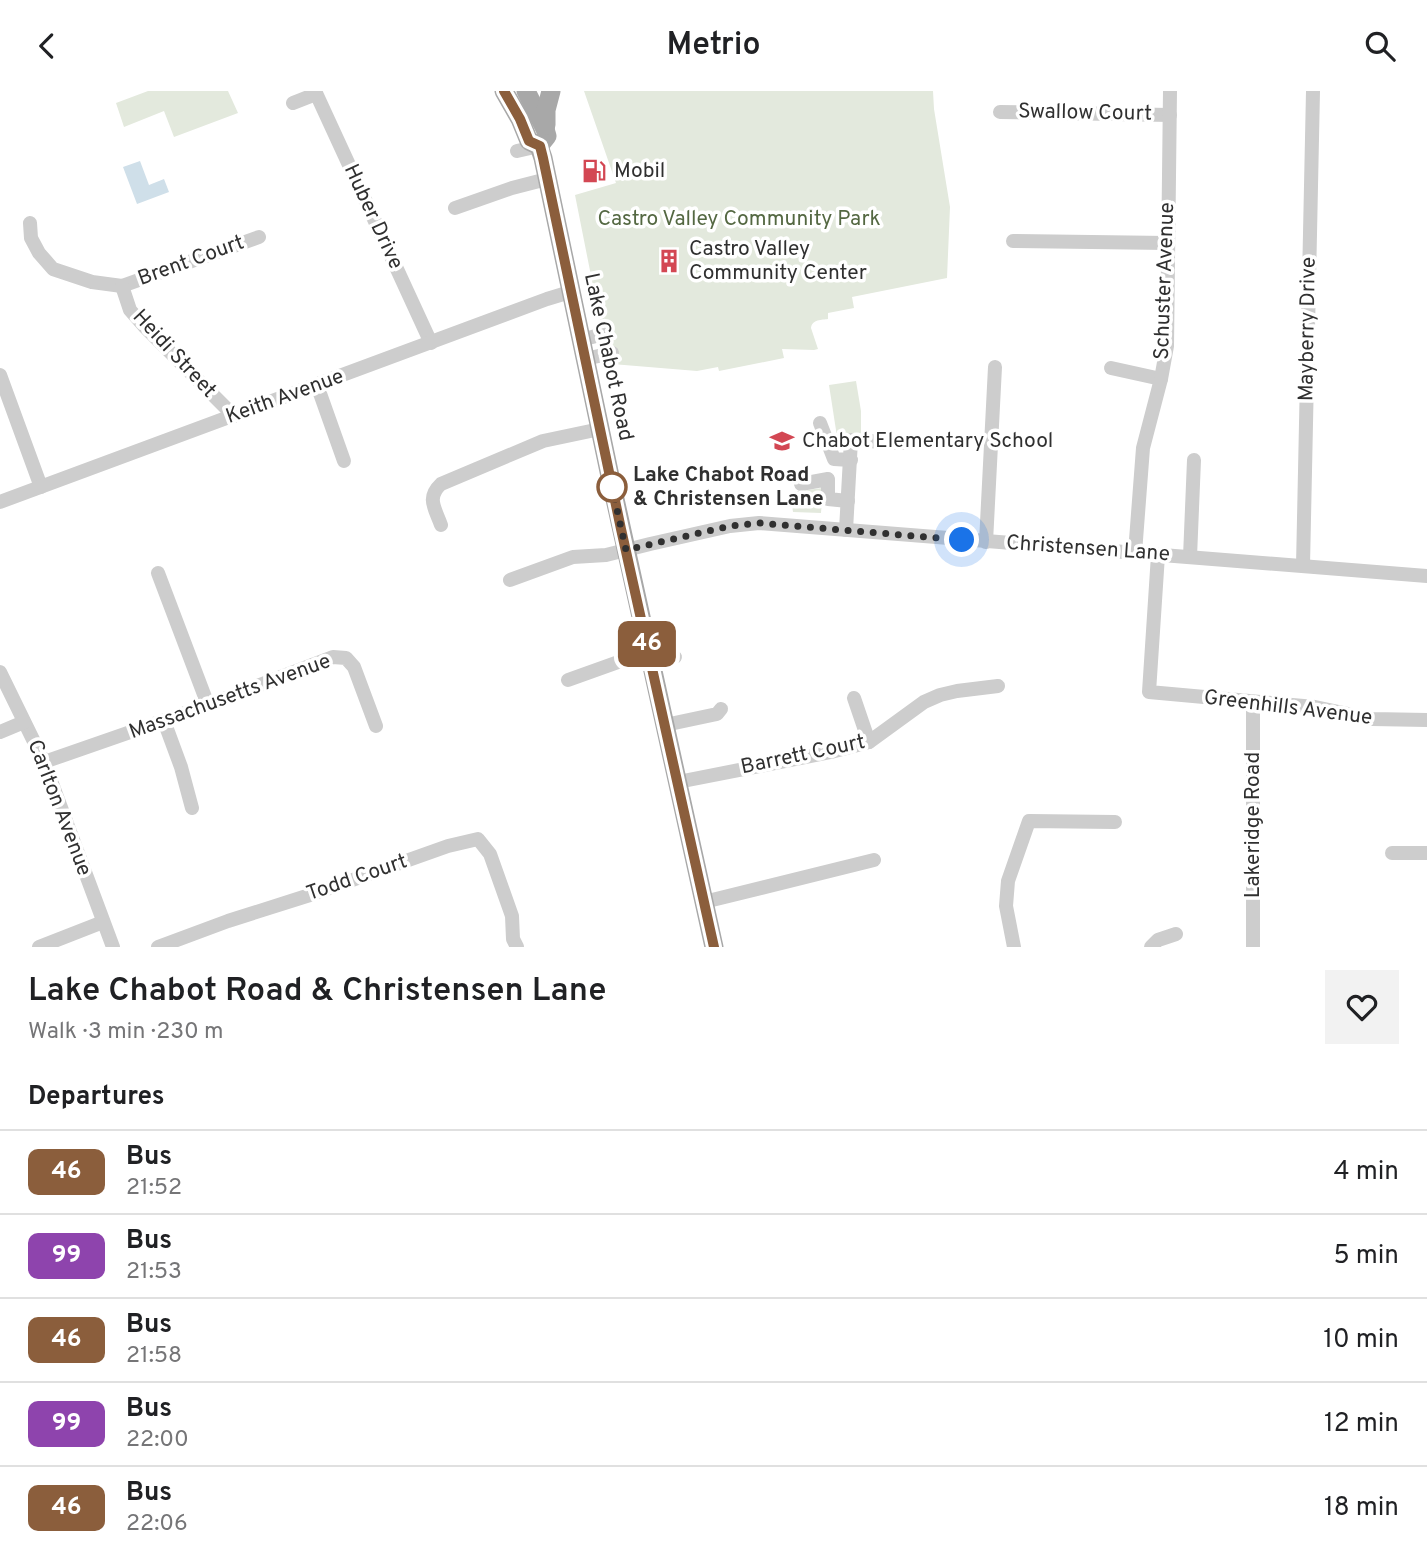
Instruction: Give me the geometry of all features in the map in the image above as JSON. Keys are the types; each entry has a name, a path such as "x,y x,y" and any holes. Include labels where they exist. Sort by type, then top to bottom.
{"main road":[{"name":"Lake Chabot Road","path":"504,91 529,141 542,138"},
{"name":"Lake Chabot Road","path":"526,91 539,113 547,179 570,292 714,947"},
{"path":"542,138 551,91"}],"street":[{"name":"Schuster Avenue","path":"1135,553 1143,448 1167,346 1170,91"},
{"name":"Mayberry Drive","path":"1303,566 1313,91"},
{"path":"293,103 316,92"},
{"name":"Huber Drive","path":"316,92 431,343"},
{"name":"Swallow Court","path":"1000,112 1170,114"},
{"path":"517,151 542,138"},
{"path":"455,208 547,179"},
{"name":"Brent Court","path":"30,223 31,238 39,253 53,269 92,282 122,286 259,237"},
{"path":"1013,240 1167,243"},
{"name":"Heidi Street","path":"122,286 130,310 233,416"},
{"name":"Keith Avenue","path":"0,502 570,292"},
{"path":"583,349 607,333"},
{"path":"583,349 612,353"},
{"path":"986,542 995,366"},
{"path":"1111,368 1161,379"},
{"path":"0,375 41,487"},
{"path":"317,385 344,461"},
{"path":"820,423 834,460 851,460"},
{"path":"440,525 432,495 441,484 543,441 600,429"},
{"path":"846,530 851,440 903,443"},
{"path":"1190,557 1194,460"},
{"path":"801,484 828,478 828,499 848,501"},
{"name":"Christensen Lane","path":"510,580 573,557 606,555 730,526 759,523 1427,576"},
{"name":"Greenhills Avenue","path":"1158,555 1149,692 1315,707 1372,719 1427,720"},
{"path":"158,573 208,705"},
{"name":"Massachusetts Avenue","path":"44,762 164,721 333,657 346,658 354,667 376,726"},
{"path":"568,680 650,657 675,657"},
{"name":"Carlton Avenue","path":"0,672 44,762 113,947"},
{"name":"Barrett Court","path":"678,782 869,742 932,698 957,691 998,686"},
{"path":"854,698 869,742"},
{"name":"Lakeridge Road","path":"1253,702 1253,947"},
{"path":"665,725 717,714 721,709"},
{"path":"164,721 192,808"},
{"path":"0,731 24,722"},
{"path":"1014,947 1006,906 1008,881 1028,821 1115,823"},
{"name":"Todd Court","path":"158,947 448,846 478,839 490,854 512,916 513,939 517,947"},
{"path":"1392,853 1427,853"},
{"path":"704,902 874,860"},
{"path":"39,947 103,922"},
{"path":"1151,947 1158,940 1176,934"}],"green space":[{"path":"148,91 228,91 238,113 174,137 164,111 124,127 116,103"},
{"name":"Castro Valley Community Park","path":"584,91 933,91 950,207 947,278 852,297 854,308 828,313 828,319 813,323 811,328 818,349 782,349 784,358 719,371 718,367 697,371 612,364 599,316 575,195 616,183"},
{"path":"856,381 861,411 861,436 850,442 838,443 829,385"},
{"path":"823,488 821,513 793,512 790,492"}],"shaded area":[{"path":"140,161 149,185 164,179 169,192 137,204 123,167"}],"bus line":[{"name":"46","path":"504,91 529,141 540,146 543,158 621,529 714,947"}],"place":[{"name":"Mobil","path":"594,171"},
{"name":"Castro Valley Community Center","path":"669,261"},
{"name":"Chabot Elementary School","path":"782,441"},
{"name":"Lake Chabot Road & Christensen Lane","path":"612,487"}],"route":[{"path":"612,487 626,550 730,526 759,523 962,540"}]}
